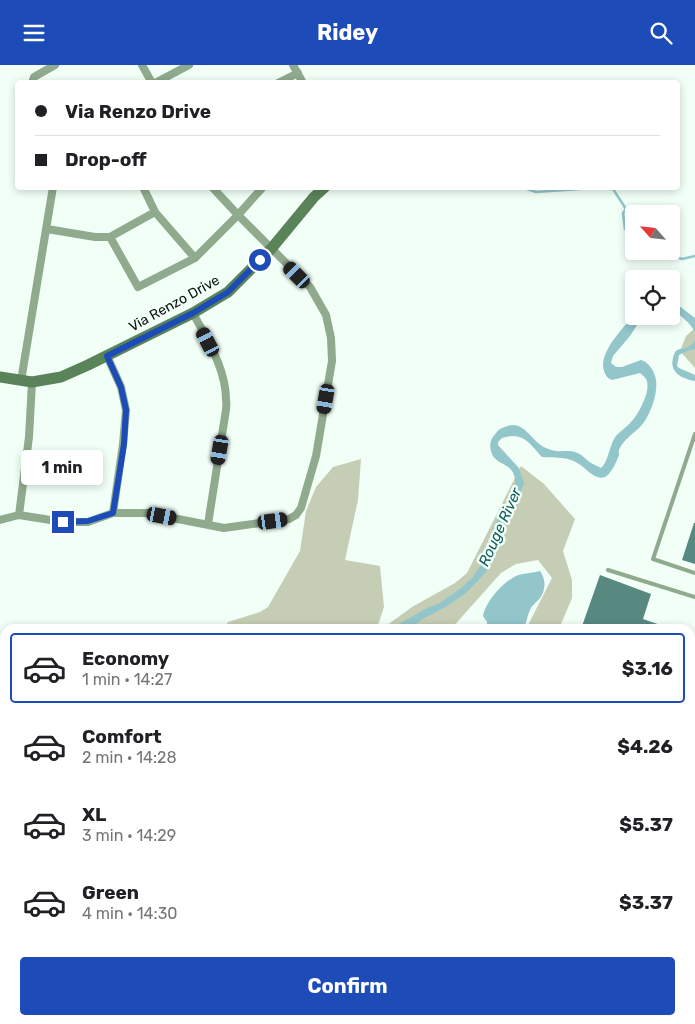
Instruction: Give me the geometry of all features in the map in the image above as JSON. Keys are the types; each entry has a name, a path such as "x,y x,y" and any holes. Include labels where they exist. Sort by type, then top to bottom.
{"street":[{"path":"33,80 34,77 55,65"},
{"path":"142,65 151,80"},
{"path":"159,80 189,65"},
{"path":"294,65 302,80"},
{"path":"284,80 298,73"},
{"path":"19,515 29,437 26,381 53,190"},
{"path":"144,190 155,211 195,258"},
{"path":"0,520 19,515 63,522 88,521 113,513 147,513 224,528 289,519 296,515 301,508 316,456 332,361 331,338 326,315 310,287 215,190"},
{"path":"110,237 138,287 195,258 261,190"},
{"name":"Via Renzo Drive","path":"0,377 26,381 61,377 193,313 228,292 271,249 322,190"},
{"path":"47,229 95,237 110,237 155,211"},
{"path":"193,313 216,356 226,399 208,524"},
{"path":"107,356 121,387 126,410 124,444 113,513"}],"lane":[{"path":"695,434 653,559 695,573"},
{"path":"608,570 695,597"}],"green space":[{"path":"695,328 695,368 680,351 686,336"},
{"path":"361,459 358,500 345,560 380,566 384,607 378,624 227,624 260,612 268,607 300,551 306,511 316,487 333,467"},
{"path":"521,466 544,484 575,519 563,551 572,580 572,598 561,624 529,624 552,578 538,560 516,564 501,573 455,624 389,624 412,607 455,583 467,573"}],"water":[{"path":"680,307 695,318 695,332 691,326 680,315"},
{"name":"Rouge River","path":"626,325 637,325 613,356 611,363 616,367 622,367 641,360 646,362 652,368 656,382 655,396 650,412 638,429 621,445 614,467 605,477 601,478 575,461 542,457 529,443 520,437 509,436 502,438 498,445 519,468 524,483 513,510 500,531 493,551 492,561 487,571 466,593 447,606 416,624 399,624 440,603 461,588 473,577 480,566 494,526 515,486 513,472 497,460 491,451 491,441 499,430 512,425 517,426 546,448 554,451 575,452 601,468 607,459 614,439 637,414 647,392 647,381 640,373 612,380 607,377 603,364 613,341"},
{"path":"695,341 695,349 679,355 677,366 695,375 695,381 686,379 678,374 673,368 672,363 673,356 677,350 688,347"},
{"path":"540,571 544,581 543,592 531,608 525,624 487,624 483,616 491,598 511,579 522,574"}],"building":[{"path":"695,523 695,564 682,560"},
{"path":"600,575 651,594 643,619 657,624 583,624"}],"waterway":[{"path":"530,190 536,192 565,190"},
{"path":"614,190 625,207"},
{"path":"625,210 623,213 625,229"},
{"path":"680,258 695,256"}],"route":[{"path":"63,522 88,521 113,513 124,444 126,410 121,387 107,356 193,313 228,292 260,260"}]}
